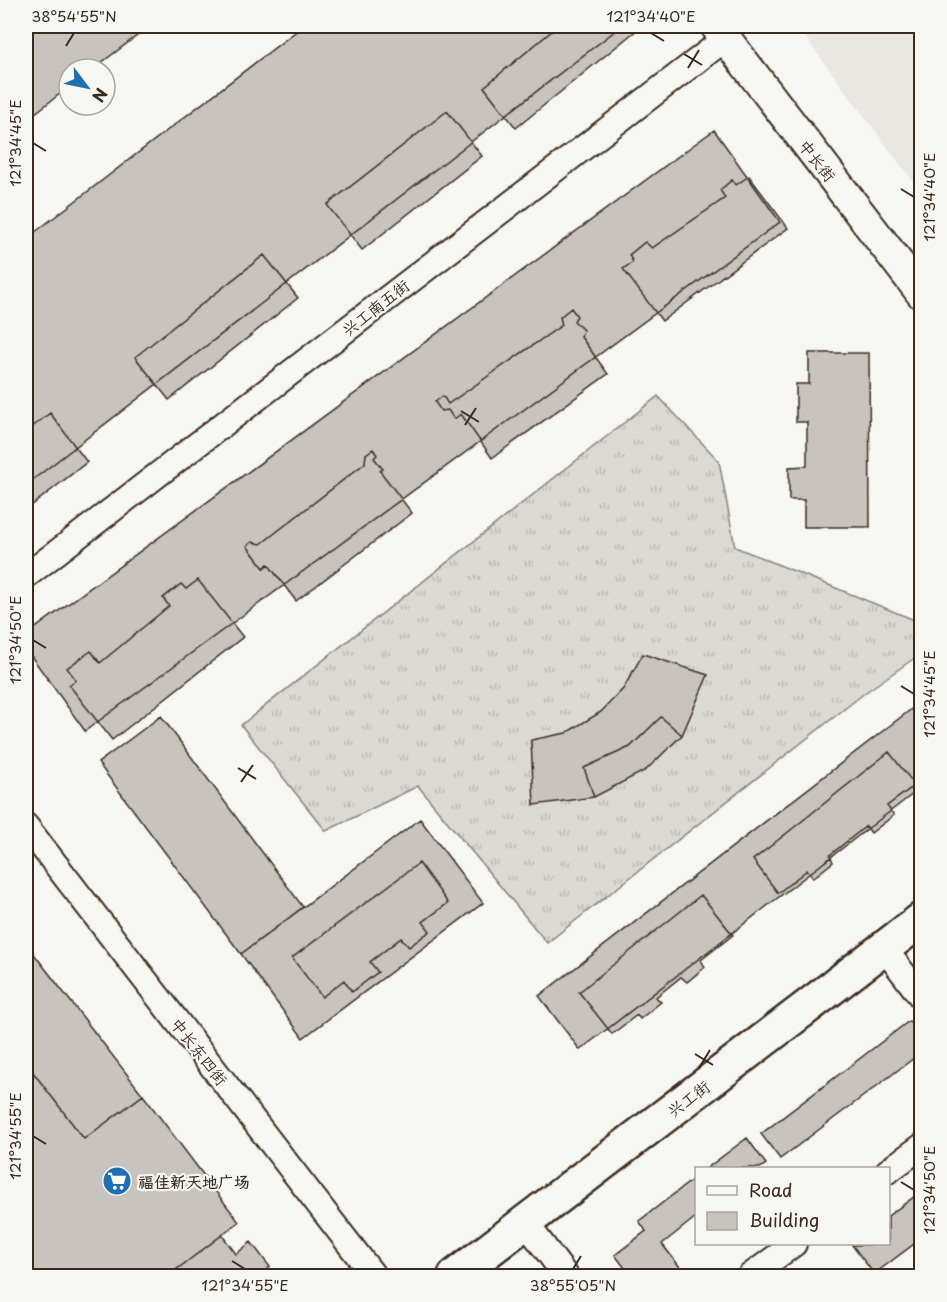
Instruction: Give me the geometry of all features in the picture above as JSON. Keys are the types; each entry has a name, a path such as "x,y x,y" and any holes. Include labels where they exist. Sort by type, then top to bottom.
{"main road":[{"name":"兴工街","path":"467,1273 526,1223 921,919"}],"street":[{"name":"中长街","path":"720,32 921,294"},
{"name":"兴工南五街","path":"26,576 720,32"},
{"name":"中长东四街","path":"26,826 374,1276"},
{"path":"884,948 921,998"},
{"path":"890,1169 921,1146"},
{"path":"526,1223 566,1276"},
{"path":"750,1276 793,1245"}],"shaded area":[{"path":"797,26 921,26 921,192"}],"green space":[{"path":"658,396 719,461 735,547 917,621 919,655 866,692 547,943 418,786 326,831 241,725"}],"building":[{"path":"26,26 150,26 109,57 57,57 57,96 26,120"},
{"path":"303,26 620,27 26,485 26,239"},
{"path":"558,26 635,26 638,29 516,128 484,87"},
{"path":"447,111 482,156 362,250 327,205"},
{"path":"714,130 780,222 85,731 26,649 26,635"},
{"path":"749,176 788,228 662,321 623,269 633,262 629,255 645,242 652,248 725,198 720,190 732,180 736,185"},
{"path":"264,255 298,298 169,400 135,357"},
{"path":"571,308 577,316 574,321 583,330 581,337 608,374 492,458 461,414 454,419 448,410 441,411 435,402 443,396 448,404 562,325 560,317"},
{"path":"809,353 869,353 870,527 804,527 804,500 789,500 789,467 807,466 807,422 796,422 796,384 809,384"},
{"path":"50,413 87,462 26,510 26,432"},
{"path":"373,449 377,455 374,458 383,469 380,471 412,513 296,601 268,564 264,568 247,546 252,542 261,544 365,463 366,454"},
{"path":"198,580 243,637 112,740 69,685 76,680 67,668 91,651 100,663 169,606 163,598 181,584 186,589"},
{"path":"643,654 708,675 682,735 646,770 594,797 534,805 531,740 566,733 601,712 623,689"},
{"path":"914,707 922,718 922,787 580,1050 539,996"},
{"path":"161,716 303,907 241,954 98,763"},
{"path":"661,717 682,735 646,770 594,797 584,768 630,747"},
{"path":"889,752 915,785 887,806 894,815 871,833 866,826 830,855 833,862 813,878 807,870 778,893 753,860"},
{"path":"420,819 483,903 303,1038 241,954"},
{"path":"419,863 448,903 423,922 430,931 409,947 401,938 370,962 378,972 352,992 344,980 322,997 292,958"},
{"path":"701,895 733,935 701,960 705,967 687,982 681,977 656,997 661,1002 640,1019 637,1015 612,1034 579,992"},
{"path":"26,944 34,954 26,960"},
{"path":"34,954 143,1095 84,1139 26,1063 26,960"},
{"path":"909,1021 922,1038 922,1052 780,1159 761,1134"},
{"name":"福佳新天地广场","path":"26,1063 84,1139 143,1095 239,1222 168,1276 26,1276"},
{"path":"747,1138 766,1164 762,1167 708,1167"},
{"path":"695,1178 695,1218 662,1244 687,1276 631,1276 615,1255 646,1231 639,1221"},
{"path":"922,1191 922,1238 874,1274 852,1245 890,1245 890,1215"},
{"path":"222,1235 236,1254 251,1242 270,1267 257,1276 168,1276"}],"place":[{"name":"福佳新天地广场","path":"117,1181"}]}
